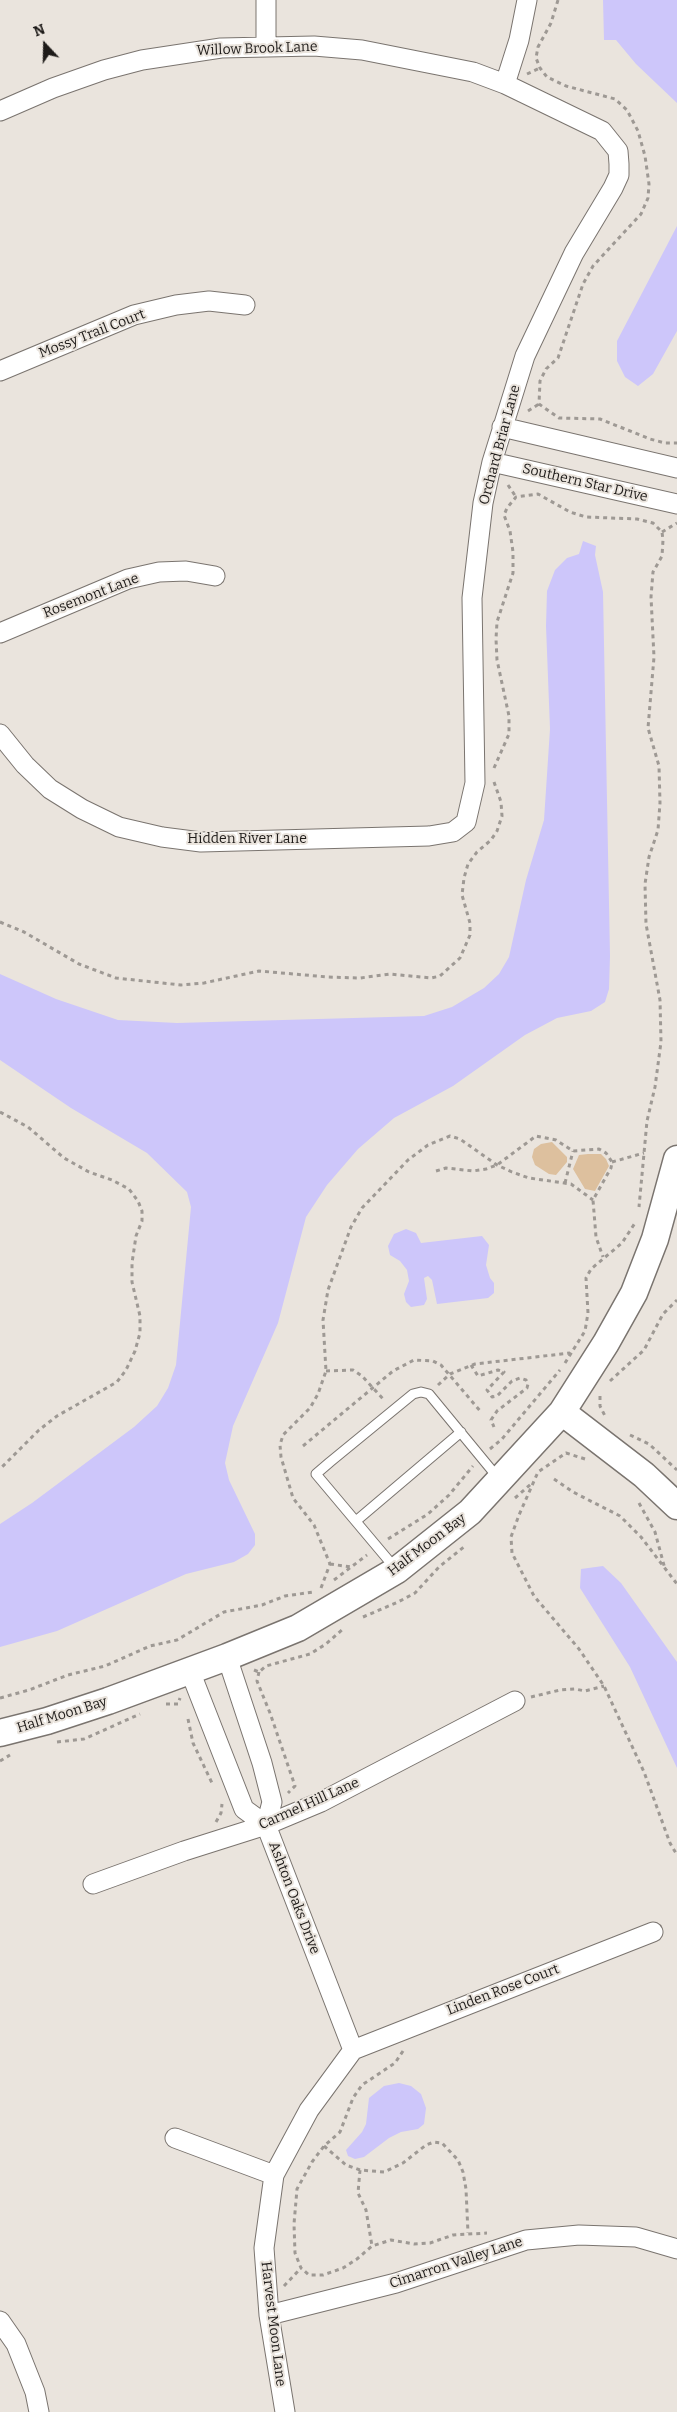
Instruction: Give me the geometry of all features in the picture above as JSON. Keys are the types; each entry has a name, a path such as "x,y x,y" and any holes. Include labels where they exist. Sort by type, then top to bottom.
{"street":[{"path":"266,0 266,46"},
{"path":"506,84 519,40 527,0"},
{"name":"Willow Brook Lane","path":"0,111 53,88 104,70 142,60 221,48 314,46 362,50 473,72 506,84 602,130 618,151"},
{"name":"Orchard Briar Lane","path":"466,822 475,783 472,598 483,503 492,462 525,356 552,297 619,175 618,151"},
{"name":"Mossy Trail Court","path":"0,371 134,316 176,305 210,301 245,305"},
{"path":"502,427 677,468"},
{"name":"Southern Star Drive","path":"492,462 677,504"},
{"name":"Rosemont Lane","path":"0,633 128,579 159,572 186,570 215,576"},
{"name":"Hidden River Lane","path":"0,734 25,765 50,789 82,809 119,827 162,837 200,842 429,836 453,832 466,822"},
{"name":"Half Moon Bay","path":"0,1733 55,1718 190,1671 298,1628 397,1570 470,1512 501,1481 562,1412 606,1344 634,1292 655,1239 677,1159"},
{"path":"562,1412 644,1475 677,1506"},
{"path":"226,1657 262,1763 272,1802 266,1826"},
{"name":"Ashton Oaks Drive","path":"190,1671 244,1809 266,1826 353,2050"},
{"name":"Carmel Hill Lane","path":"93,1884 184,1851 266,1826 321,1802 516,1701"},
{"name":"Linden Rose Court","path":"353,2050 653,1932"},
{"name":"Harvest Moon Lane","path":"285,2412 269,2315 264,2248 274,2175 310,2110 353,2050"},
{"path":"175,2138 274,2175"},
{"name":"Cimarron Valley Lane","path":"269,2315 396,2283 526,2240 579,2235 636,2237 676,2248"},
{"path":"0,2321 16,2344 35,2392 39,2412"}],"lane":[{"path":"397,1570 316,1474 413,1394 421,1392 429,1394 501,1481"},
{"path":"356,1521 461,1432"}],"path":[{"path":"0,922 24,932 79,964 116,978 181,985 204,983 259,971 360,978 390,974 431,978 440,976 465,950 470,935 470,923 462,894 468,864 477,852 491,840 497,831 502,816 492,775 509,734 509,716 497,660 496,639 497,622 513,573 510,531 504,515 507,508 516,497 538,494 570,512 586,516 637,519 653,523 662,532 662,556 653,572 650,597 654,657 648,728 659,766 660,803 658,830 649,858 645,884 646,924 660,1000 661,1042 656,1087 646,1121 639,1212"},
{"path":"662,532 677,523"},
{"path":"0,1112 28,1128 64,1158 89,1172 112,1180 129,1189 138,1200 142,1211 142,1221 136,1236 132,1263 132,1282 140,1316 140,1333 135,1352 126,1370 117,1382 57,1416 39,1430 0,1469"},
{"path":"322,1588 330,1564 314,1525 293,1498 283,1464 280,1445 283,1435 310,1408 318,1394 326,1371 323,1320 328,1290 351,1227 362,1208 408,1160 440,1138 450,1136 460,1139 498,1165 529,1178 565,1183 593,1200"},
{"path":"436,1170 446,1168 473,1171 498,1165 536,1136 556,1140 572,1152 599,1150 606,1153 612,1162 612,1168 593,1200 596,1237 603,1257"},
{"path":"565,1183 572,1152"},
{"path":"612,1162 644,1153"},
{"path":"0,1698 29,1690 68,1675 105,1666 150,1646 177,1640 224,1612 262,1605 275,1599 308,1593 322,1588 400,1530 428,1514 449,1495 481,1457 502,1439 546,1389 585,1330 588,1313 586,1278 591,1269 603,1257 622,1243 636,1220"},
{"path":"604,1387 644,1350 663,1314 677,1300"},
{"path":"429,1394 450,1374 471,1365 494,1360 520,1360 570,1353"},
{"path":"471,1365 478,1376 498,1370 504,1372 487,1390 492,1397 497,1396 512,1382 520,1378 526,1380 528,1384 527,1388 497,1411 491,1420 494,1427"},
{"path":"326,1371 353,1370 362,1376 394,1411"},
{"path":"601,1393 598,1399 600,1406 606,1418 611,1422"},
{"path":"628,1434 649,1444 677,1470"},
{"path":"588,1460 566,1452 538,1472 518,1515 512,1537 512,1552 534,1596 579,1649 604,1686 644,1772 670,1843 677,1855"},
{"path":"554,1479 574,1492 620,1516 641,1537 677,1584"},
{"path":"637,1500 654,1532 665,1569"},
{"path":"330,1564 351,1567"},
{"path":"259,1672 257,1681 295,1786"},
{"path":"516,1701 560,1690 575,1689 585,1692 604,1686"},
{"path":"178,1704 186,1710 194,1743 213,1784"},
{"path":"214,1824 222,1813 220,1797"},
{"path":"408,2046 395,2063 362,2085 352,2098 340,2132 324,2146 312,2162 297,2189 294,2224 295,2253 301,2268 309,2275 323,2275 350,2264 372,2246 391,2240 414,2244 430,2243 452,2235 492,2233"},
{"path":"324,2146 346,2165 360,2170 384,2172 403,2163 426,2145 434,2142 442,2143 458,2160 464,2172 468,2233"},
{"path":"360,2170 358,2192 366,2210 372,2246"}],"shaded area":[{"path":"603,0 677,0 677,103 636,64 616,40 604,40"},
{"path":"677,226 677,331 653,374 638,386 625,377 617,361 617,341"},
{"path":"583,541 596,546 595,555 603,592 610,956 609,989 605,1002 591,1011 557,1018 525,1035 453,1086 394,1118 358,1149 327,1185 306,1217 278,1323 233,1426 225,1463 229,1480 255,1534 255,1545 248,1554 234,1562 186,1574 57,1631 0,1647 0,1524 32,1503 134,1427 157,1406 168,1388 176,1365 191,1207 187,1192 147,1153 71,1108 0,1060 0,974 56,999 118,1020 177,1023 424,1016 452,1007 484,988 499,974 509,957 526,880 544,820 550,729 546,626 547,591 555,570 567,558 579,554"},
{"path":"552,1142 567,1157 567,1162 556,1175 549,1174 535,1165 532,1157 534,1149 541,1144"},
{"path":"601,1154 609,1166 595,1191 585,1189 573,1169 579,1155"},
{"path":"406,1229 416,1233 421,1243 482,1236 489,1245 486,1265 490,1278 494,1283 494,1293 488,1298 437,1304 432,1280 428,1276 424,1278 427,1299 424,1305 411,1307 406,1302 404,1294 409,1281 407,1270 400,1261 390,1255 388,1246 394,1234"},
{"path":"603,1566 621,1583 677,1662 677,1768 630,1667 580,1588 581,1569"},
{"path":"399,2083 411,2086 421,2094 426,2108 424,2124 418,2129 401,2132 389,2138 364,2157 355,2159 348,2156 346,2150 362,2132 366,2124 369,2098 384,2086"}]}
